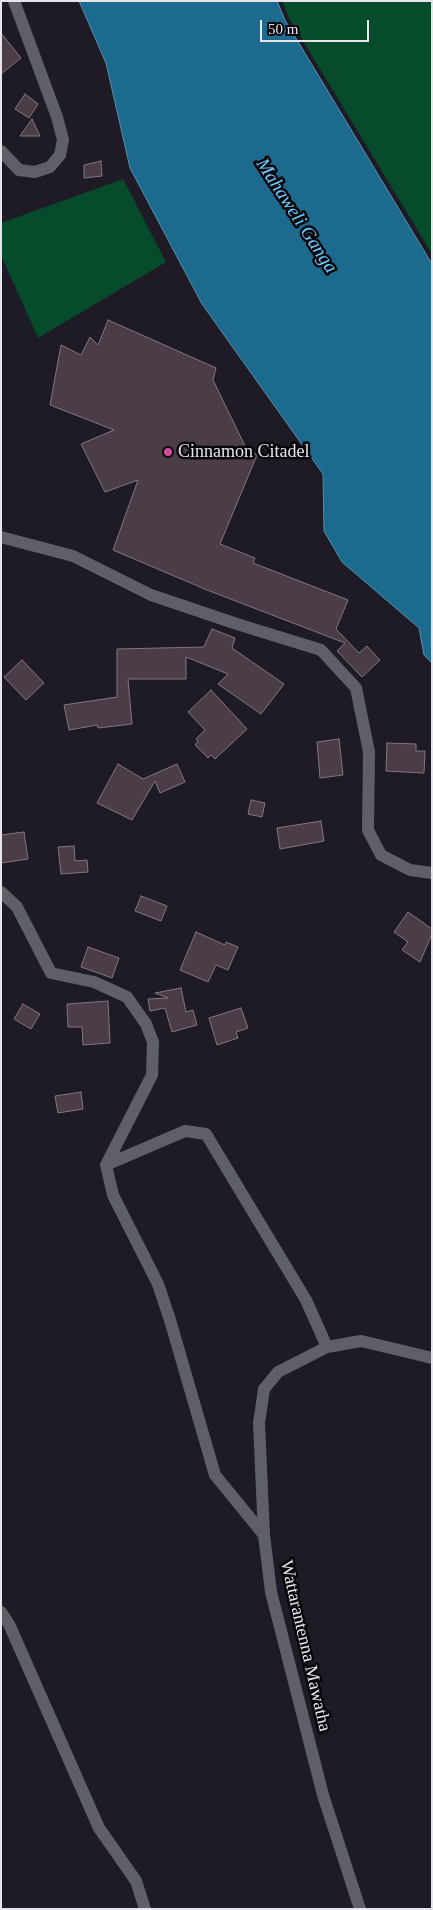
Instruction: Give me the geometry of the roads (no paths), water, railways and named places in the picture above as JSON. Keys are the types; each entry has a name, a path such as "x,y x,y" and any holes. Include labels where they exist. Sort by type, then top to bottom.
{"street":[{"path":"1,151 19,170 35,172 50,167 60,155 63,140 57,117 14,1"},
{"path":"1,537 73,556 151,595 321,650 356,688 369,752 368,830 381,855 410,870 432,872"},
{"path":"1,892 17,907 51,973 94,982 127,997 146,1024 152,1042 152,1075 106,1165 113,1195 158,1284 215,1475 264,1535"},
{"path":"106,1165 185,1132 206,1134 306,1300 327,1347"},
{"name":"Wattarantenna Mawatha","path":"360,1909 323,1795 271,1592 264,1535 259,1423 264,1389 278,1372 327,1347 361,1341 432,1358"},
{"path":"1,1612 9,1624 99,1828 136,1881 145,1909"}],"water":[{"name":"Mahaweli Ganga","path":"79,1 277,1 285,20 432,264 432,663 424,655 419,628 342,562 324,531 323,474 202,304 130,168 106,63"}],"place":[{"name":"Cinnamon Citadel","path":"168,452"}]}
